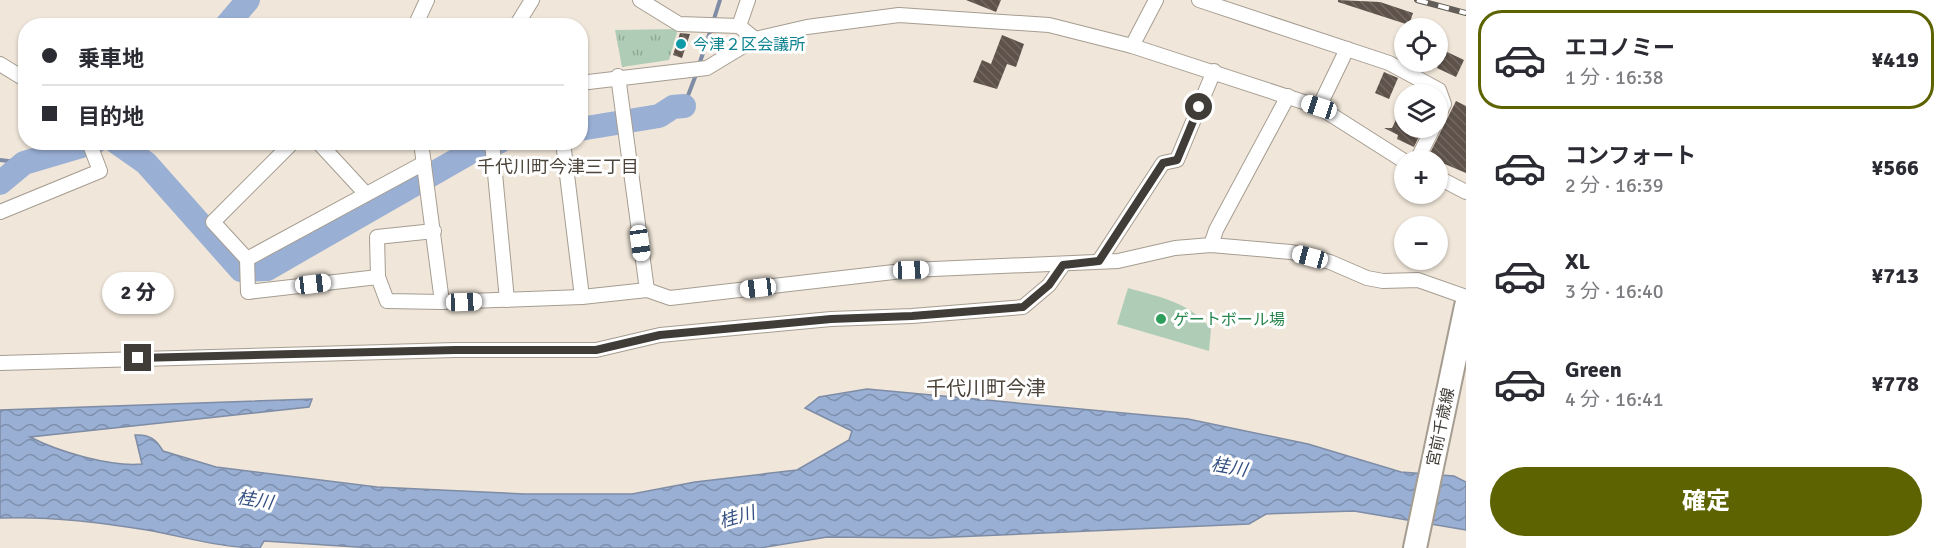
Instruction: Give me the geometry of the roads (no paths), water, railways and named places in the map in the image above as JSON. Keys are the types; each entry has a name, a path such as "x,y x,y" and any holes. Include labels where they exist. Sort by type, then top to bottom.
{"main road":[{"name":"宮前千歳線","path":"1416,548 1465,307"}],"street":[{"path":"419,18 427,0"},
{"path":"521,18 532,0"},
{"path":"640,0 679,24 739,26 755,39"},
{"path":"739,26 748,0"},
{"path":"899,15 905,0"},
{"path":"1132,46 1156,0"},
{"path":"1199,0 1389,63 1428,84"},
{"path":"588,81 707,68 755,39 807,27 899,15 1049,25 1132,46 1319,107 1394,154"},
{"path":"1319,107 1347,49"},
{"path":"0,64 18,75"},
{"path":"1099,261 1163,163 1177,160 1214,71"},
{"path":"618,76 647,290"},
{"path":"1211,245 1216,230 1288,96"},
{"path":"0,212 100,171 92,150"},
{"path":"285,150 213,222 248,259 248,292 378,277"},
{"path":"325,150 366,194"},
{"path":"422,150 442,302"},
{"path":"493,150 507,300"},
{"path":"564,150 582,297"},
{"path":"248,259 424,163"},
{"path":"1448,183 1466,192"},
{"path":"434,231 377,237 378,277 387,302 582,297 647,290 670,298 911,270 1118,261 1175,248 1211,245 1291,252 1330,262 1367,278 1383,281 1418,280 1465,307"},
{"path":"0,363 455,350 596,350 660,335 831,319 912,316 1023,307 1049,285 1063,265"}],"water":[{"name":"桂川","path":"867,389 1188,419 1308,444 1401,472 1454,476 1466,482 1466,530 1354,511 1266,514 1249,524 930,538 827,537 760,548 372,548 264,541 260,548 246,548 92,522 0,518 0,410 312,399 309,407 30,437 70,453 116,463 142,464 135,435 144,435 158,443 163,451 216,467 377,487 525,494 632,494 695,482 797,470 849,440 852,431 805,408 819,397"}],"waterway":[{"path":"233,18 248,0"},
{"path":"713,22 720,0"},
{"path":"699,65 711,29"},
{"path":"684,106 697,72"},
{"path":"588,128 659,116 673,107 684,106"},
{"path":"0,183 24,163 68,150"},
{"path":"127,150 146,163 241,270 267,269 474,150"},
{"path":"0,160 24,163"}],"railway":[{"path":"1417,0 1466,13"}],"place":[{"name":"今津２区会議所","path":"681,44"},
{"name":"ゲートボール場","path":"1161,319"}],"district":[{"name":"千代川町今津三丁目","path":"558,167"},
{"name":"千代川町今津","path":"986,388"}]}
